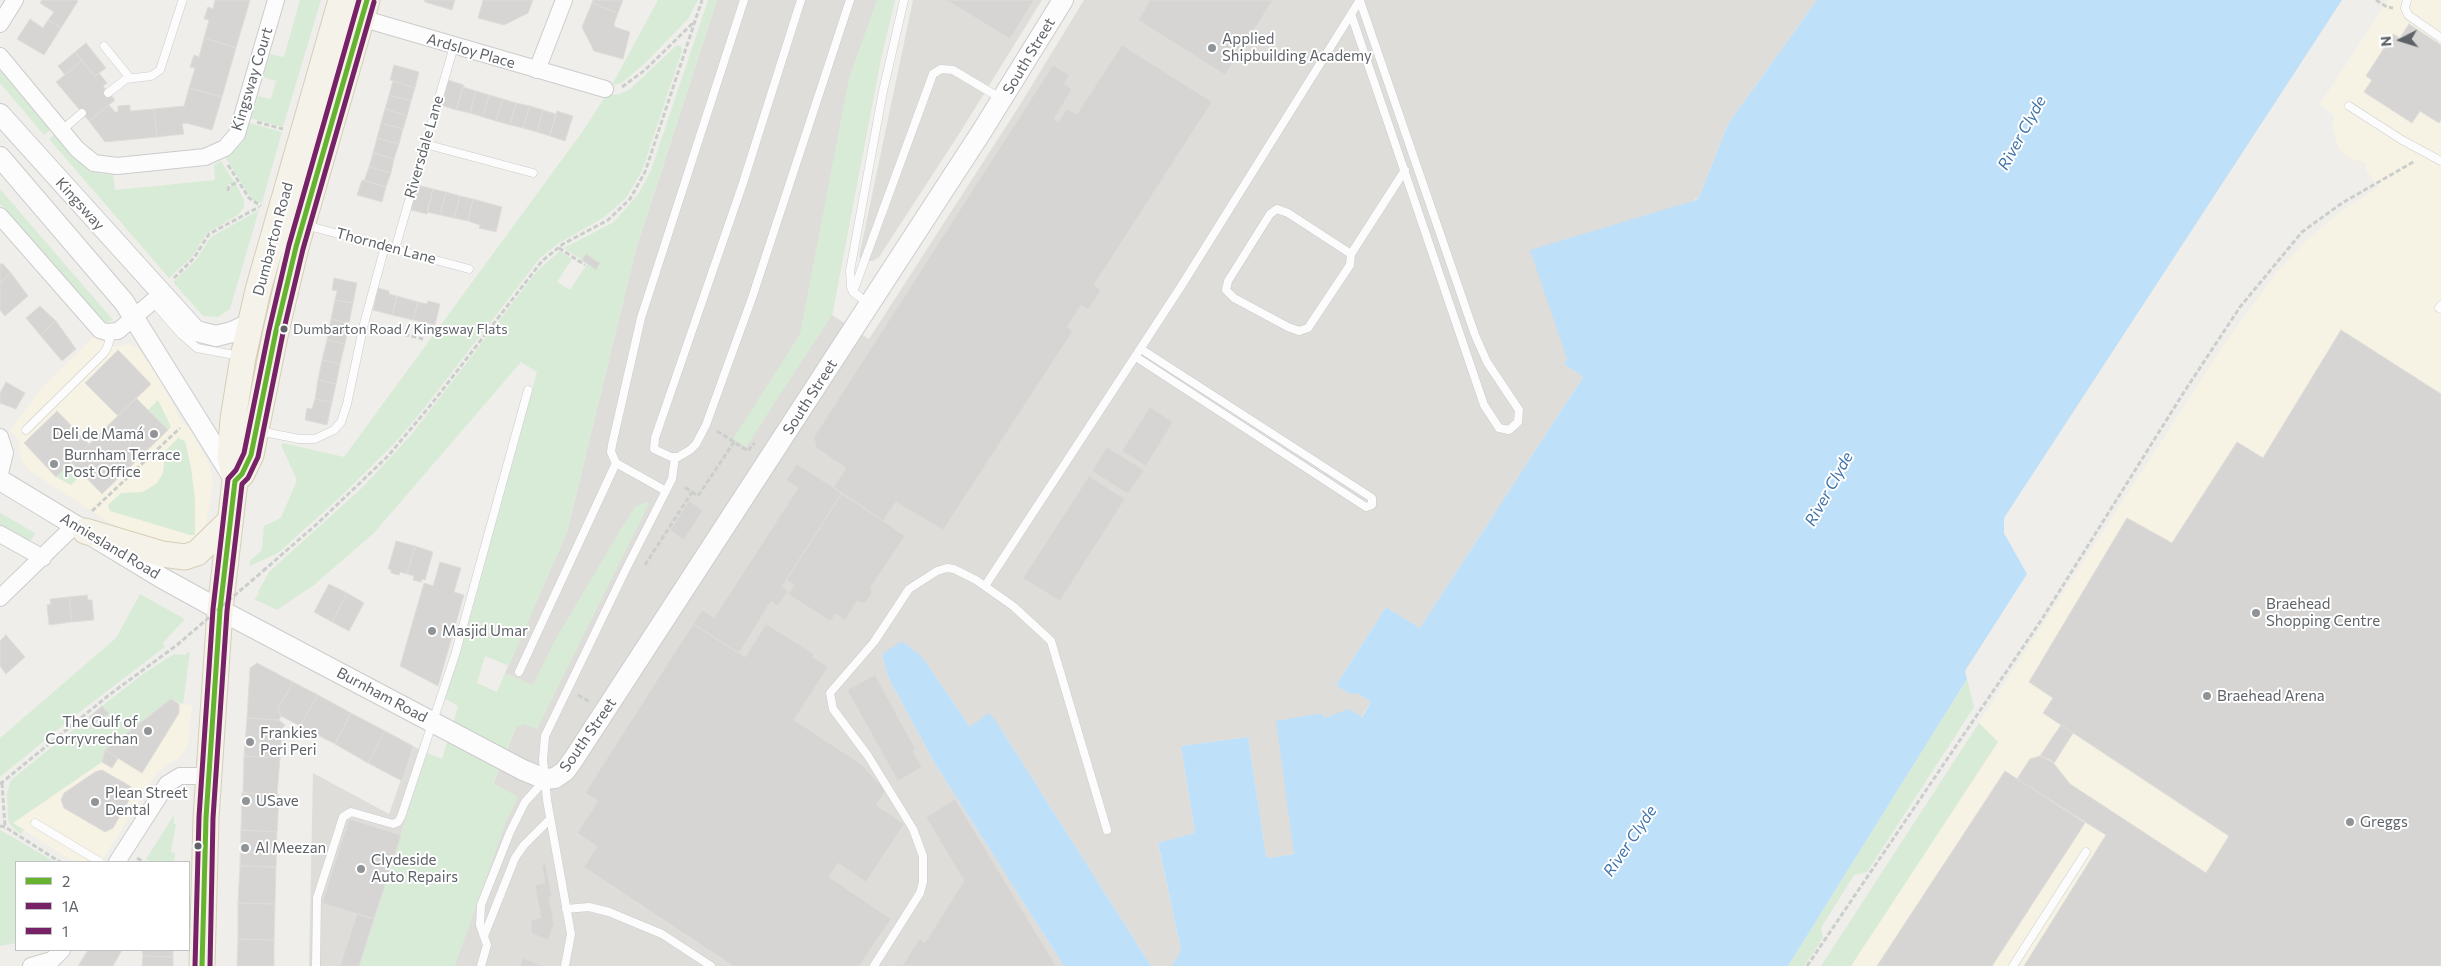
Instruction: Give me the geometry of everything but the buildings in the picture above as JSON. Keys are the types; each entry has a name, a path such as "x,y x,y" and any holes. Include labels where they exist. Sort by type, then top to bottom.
{"main road":[{"name":"Dumbarton Road","path":"202,966 209,776 220,610 235,481 231,468 230,444 243,357 270,209 306,122 339,6"},
{"name":"Dumbarton Road","path":"235,481 246,466 257,430 276,331 302,224 364,9"},
{"path":"80,528 162,554 184,557 197,553 229,522"}],"street":[{"path":"0,24 16,0"},
{"name":"Kingsway Court","path":"219,152 234,139 242,118 276,0"},
{"path":"537,70 564,0"},
{"name":"South Street","path":"545,779 555,778 565,771 605,712 1002,100 1062,0"},
{"name":"Ardsloy Place","path":"339,6 364,9 454,46 605,89"},
{"path":"0,56 88,159 109,166 205,157 219,152"},
{"name":"Kingsway","path":"0,114 157,298 188,324 201,334 216,336 225,335 250,323"},
{"name":"Kingsway","path":"0,157 114,289 235,481"},
{"path":"0,216 97,327 106,332 122,328 157,298"},
{"path":"0,437 5,453 0,473"},
{"name":"Anniesland Road","path":"0,480 220,610"},
{"path":"0,598 43,558 80,528"},
{"path":"0,534 43,558"},
{"name":"Burnham Road","path":"220,610 432,722 545,779"},
{"path":"117,861 167,784 180,776 209,776"},
{"path":"31,966 52,960 61,951"}],"lane":[{"path":"666,491 616,464 611,452 612,445 641,318 744,0"},
{"path":"801,0 743,183 654,442 653,446 656,451 675,458 685,454 696,444 706,425 752,298 850,0"},
{"path":"870,304 854,292 850,280 852,259 884,91 904,0"},
{"path":"1351,14 1484,405 1499,428 1510,430 1518,422 1519,410 1487,362 1475,335 1360,0"},
{"path":"985,586 1136,357 1360,0"},
{"path":"2407,0 2405,8 2408,15 2441,38"},
{"path":"108,93 121,81 151,76 160,70 182,2"},
{"path":"104,46 130,78"},
{"name":"Riversdale Lane","path":"395,249 454,46"},
{"path":"854,292 933,74 941,70 953,70 1002,100"},
{"path":"2348,106 2441,161"},
{"path":"62,130 82,113"},
{"path":"425,144 533,173"},
{"path":"1350,254 1288,213 1277,209 1270,214 1233,273 1226,290 1234,298 1288,327 1299,331 1304,330 1311,325 1350,265 1350,254 1405,170"},
{"name":"Thornden Lane","path":"302,224 470,269"},
{"path":"257,430 306,439 325,435 334,430 340,422 347,404 364,324 385,246"},
{"path":"157,298 181,334 198,348 243,357"},
{"path":"26,430 103,354 112,332"},
{"path":"1136,357 1366,507 1372,505 1372,498 1141,349"},
{"path":"316,966 317,898 344,817 351,812 388,824 398,822 455,656 528,390"},
{"path":"565,966 571,934 550,818 543,747 548,726 674,474 675,458"},
{"path":"519,672 616,464"},
{"path":"874,966 920,893 923,876 923,856 913,829 868,756 832,709 830,693 874,642 906,593 914,585 937,571 947,568 964,573 985,586 1041,629 1051,641 1107,830"},
{"path":"481,966 486,949 480,925 480,912 496,862 525,802 545,779"},
{"path":"484,936 515,858 524,845 550,818"},
{"path":"34,823 98,861"},
{"path":"2013,966 2086,852"},
{"path":"566,909 589,907 609,912 662,934 711,966"}],"path":[{"path":"6,827 1,783 176,645 318,524 388,456 430,406 534,270 558,247 608,220 623,207 635,191 645,172 702,0"},
{"path":"2376,0 2387,7"},
{"path":"605,89 614,90 629,84 696,21"},
{"path":"242,118 287,131 291,118 306,122"},
{"path":"219,152 252,202 270,209"},
{"path":"1807,966 2042,619 2184,392 2240,307 2302,232 2342,203 2427,154"},
{"path":"228,191 229,186 238,182"},
{"path":"157,298 171,280 194,258 209,234 270,209"},
{"path":"558,247 585,265"},
{"path":"364,324 423,339"},
{"path":"80,528 101,503 193,415"},
{"path":"726,437 745,449"},
{"path":"680,484 698,496 734,442"},
{"path":"644,566 692,492"},
{"path":"576,693 605,712"},
{"path":"0,826 6,827 58,861"}],"shaded area":[{"path":"717,0 895,0 881,58 832,315 869,339 1018,108 1084,0 1817,0 1728,124 1699,197 1691,202 1567,359 1564,364 1583,377 1420,628 1386,607 1336,685 1357,693 1371,702 1361,717 1347,712 1324,718 1294,854 1268,858 1266,856 1248,737 1181,746 1195,833 1158,844 1181,950 1172,966 1151,966 996,721 970,727 923,658 882,654 888,677 934,762 1064,966 453,966 493,784 533,686 505,673 567,532 636,249"},
{"path":"913,0 1042,0 959,134 879,257 873,261 866,261 859,257"},
{"name":"Braehead Shopping Centre","path":"2388,0 2441,0 2441,966 1851,966 1998,742 1979,723 2225,343 2278,271 2307,240 2340,212 2379,187 2366,170 2366,163 2351,159 2339,149 2332,128 2334,116 2320,104"},
{"path":"94,337 116,347 128,344 138,348 160,379 180,419 192,432 210,466 213,482 205,531 192,546 163,546 110,523 30,471 20,459 19,441 10,430 41,389"},
{"path":"171,699 179,704 192,705 188,745 178,759 165,766 156,774 102,861 72,861 13,823 102,762 105,750"},
{"path":"413,746 427,753 359,966 309,966 313,773 389,814"}],"green space":[{"path":"300,0 321,0 283,127 251,118 258,96 271,99 276,81 263,77 270,54 284,57"},
{"path":"658,0 698,0 688,19 645,63 622,83 612,85"},
{"path":"708,0 717,0 636,249 567,532 509,666 485,656 477,683 497,692 505,673 533,685 555,640 622,527 635,507 646,502 649,504 537,729 523,724 516,727 493,783 518,797 505,825 455,966 359,966 427,753 442,759 458,706 444,698 459,657 537,372 521,362 374,533 314,585 277,610 254,599 259,594 258,592 269,572 364,486 411,435 538,270 560,251 572,259 557,282 570,290 587,264 596,269 600,263 586,254 582,260 564,248 614,222 639,193 651,170"},
{"path":"877,0 895,0 881,58 832,315 746,447 733,439 800,334 849,78"},
{"path":"677,45 681,46 682,51 642,171 626,198 603,218 559,243 540,258 422,411 392,446 338,499 278,553 250,566 250,561 262,550 264,526 281,518 297,480 281,445 283,443 344,457 583,131 606,95 620,94 630,89"},
{"path":"0,68 51,129 44,135 0,83"},
{"path":"250,123 282,132 262,203 253,200 249,195 226,158 242,143"},
{"path":"55,134 85,167 97,173 113,175 115,190 215,180 214,165 221,161 234,182 228,185 227,191 230,192 231,187 236,184 244,200 244,207 239,214 207,233 192,257 169,278 49,139"},
{"path":"0,189 113,320 107,322 101,320 0,204"},
{"path":"259,210 230,309 218,317 203,316 173,282 196,260 211,237"},
{"path":"158,400 171,427 168,430 148,410"},
{"path":"178,438 185,441 191,467 195,500 195,535 110,511 108,505 121,493 143,492 157,483 163,473 165,451"},
{"path":"71,462 82,474 71,485 56,477"},
{"path":"0,513 35,533 30,542 0,525"},
{"path":"140,594 185,619 163,643 165,647 77,714 0,777 0,738 116,638"},
{"path":"190,651 183,704 171,699 105,750 102,762 13,823 24,830 21,834 12,827 8,820 7,793 11,780 89,717 94,723 108,714 102,706 143,674 174,654 185,655"},
{"path":"1967,679 1974,707 1867,872 1854,875 1821,928 1823,938 1804,966 1788,966"},
{"path":"1979,723 1998,742 1851,966 1821,966"},
{"path":"174,815 174,824 176,824 171,852 175,853 174,861 149,861 146,859"},
{"path":"0,830 53,861 15,861 15,943 0,946"}],"water":[{"name":"River Clyde","path":"1817,0 2342,0 2004,518 2004,533 2027,574 1965,671 1967,679 1788,966 1172,966 1181,950 1158,843 1195,833 1181,746 1248,737 1266,856 1268,858 1294,854 1276,721 1316,714 1323,714 1324,718 1349,709 1362,717 1371,702 1357,693 1350,694 1336,685 1386,607 1420,628 1583,377 1564,364 1567,359 1530,250 1696,200 1699,197 1728,124"},
{"path":"902,641 923,658 970,727 989,713 996,721 1151,966 1064,966 934,762 888,677 882,654"}],"transit line":[{"name":"1","path":"195,966 199,817 213,609 228,479 236,470 244,453 269,330 289,245 359,0"},
{"name":"2","path":"202,966 206,818 220,610 235,481 242,474 251,455 276,331 296,247 367,0"},
{"name":"1A","path":"210,966 213,818 227,611 242,484 248,478 258,457 283,333 303,249 374,2"}],"place":[{"name":"Applied Shipbuilding Academy","path":"1212,48"},
{"name":"Dumbarton Road / Kingsway Flats","path":"284,329"},
{"name":"Deli de Mamá","path":"154,434"},
{"name":"Burnham Terrace Post Office","path":"54,464"},
{"name":"Braehead Shopping Centre","path":"2256,613"},
{"name":"Masjid Umar","path":"432,631"},
{"name":"Braehead Arena","path":"2207,696"},
{"name":"The Gulf of Corryvrechan","path":"148,731"},
{"name":"Frankies Peri Peri","path":"250,742"},
{"name":"USave","path":"246,801"},
{"name":"Plean Street Dental","path":"95,802"},
{"name":"Greggs","path":"2350,822"},
{"name":"Al Meezan","path":"245,848"},
{"name":"Clydeside Auto Repairs","path":"361,869"}]}
